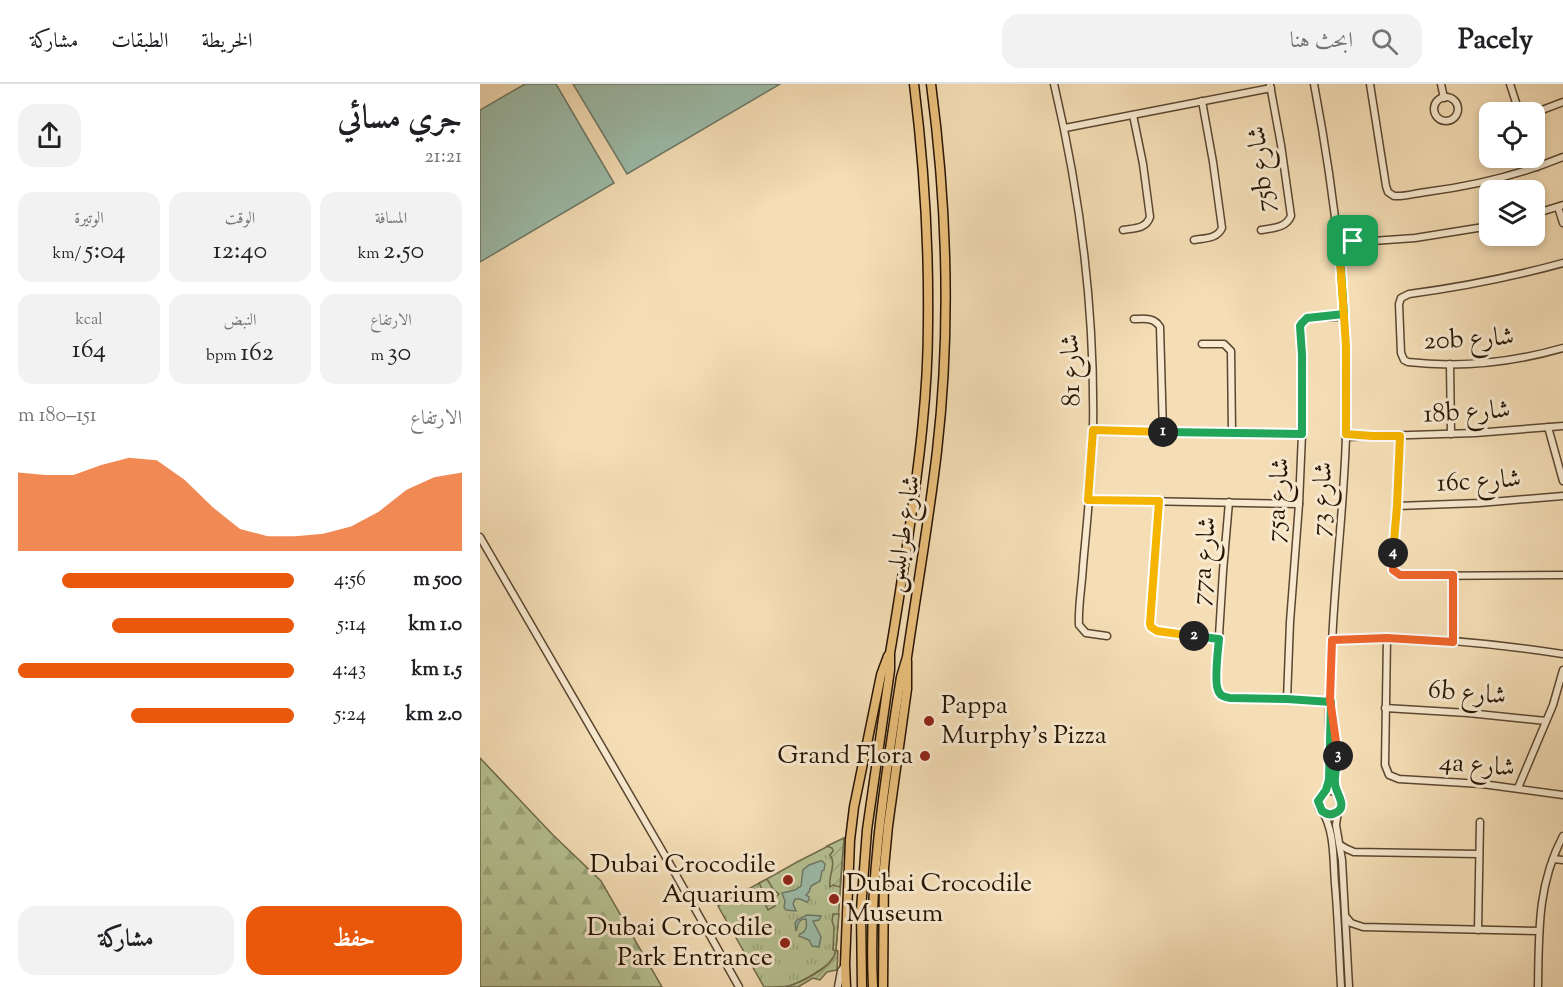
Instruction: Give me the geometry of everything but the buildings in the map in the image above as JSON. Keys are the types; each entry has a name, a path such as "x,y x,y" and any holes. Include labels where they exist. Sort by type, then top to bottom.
{"highway":[{"name":"شارع طرابلس","path":"861,987 861,910 867,830 920,450 926,380 927,238 914,84"},
{"name":"شارع طرابلس","path":"873,987 872,944 880,816 901,677 907,657 938,449 944,373 943,218 939,146 931,84"},
{"path":"846,987 850,840 854,807 881,675 890,653"},
{"path":"883,987 883,889 886,846 907,690 907,657"}],"street":[{"name":"شارع 81","path":"1054,84 1065,128 1078,203 1087,278 1092,354 1093,430 1079,625 1086,633 1107,636"},
{"name":"شارع 73","path":"1314,84 1329,166 1339,243 1344,316 1346,435 1333,638 1330,770 1324,793"},
{"path":"1370,84 1386,181 1393,192 1406,195 1457,188 1533,168"},
{"path":"1441,84 1444,98"},
{"path":"1510,84 1516,102"},
{"path":"1065,128 1270,86"},
{"name":"75b شارع","path":"1261,230 1284,225 1291,216 1270,86"},
{"path":"1194,240 1215,237 1222,228 1202,101"},
{"path":"1545,109 1563,102"},
{"path":"1123,230 1143,227 1148,223 1150,217 1143,164 1133,115"},
{"path":"1545,164 1563,157"},
{"path":"1545,211 1561,207 1563,223"},
{"path":"1339,243 1415,238 1479,228"},
{"name":"20b شارع","path":"1563,262 1503,279 1409,294 1401,298 1399,307 1402,358 1411,363 1450,364 1502,360 1563,348"},
{"name":"75a شارع","path":"1287,699 1302,434 1300,326 1307,318 1344,316"},
{"path":"1134,319 1151,319 1160,327 1163,432"},
{"path":"1202,344 1224,344 1230,348 1232,433"},
{"path":"1450,364 1451,434"},
{"name":"18b شارع","path":"1346,435 1451,434 1563,426"},
{"path":"1548,428 1563,482"},
{"path":"1093,430 1302,434"},
{"path":"1400,436 1392,564 1395,572 1402,576 1563,575"},
{"name":"16c شارع","path":"1397,506 1479,503 1563,496"},
{"path":"1088,500 1299,504"},
{"path":"1159,501 1151,627 1157,631 1219,639"},
{"name":"77a شارع","path":"1229,502 1216,684 1218,692 1230,698 1287,699"},
{"path":"480,537 739,987"},
{"path":"1453,575 1453,642"},
{"path":"1333,638 1453,642 1509,646 1563,654"},
{"path":"1385,708 1387,638"},
{"path":"1518,788 1546,721 1563,670"},
{"path":"1287,699 1331,700"},
{"name":"شارع 73","path":"1331,700 1337,748 1335,780 1338,795"},
{"name":"6b شارع","path":"1385,708 1546,721"},
{"name":"4a شارع","path":"1385,708 1385,765 1389,775 1399,779 1518,788 1563,795"},
{"path":"1341,987 1331,836 1318,801 1321,795 1332,791 1342,801 1336,825 1342,860 1350,987"},
{"path":"1322,811 1328,814 1338,811"},
{"path":"1478,930 1480,822"},
{"path":"1538,987 1539,931 1544,887 1552,859 1563,836"},
{"path":"1340,845 1354,852"},
{"path":"1342,860 1354,852 1479,854"},
{"path":"1552,859 1563,860"},
{"path":"1346,917 1355,925 1363,927 1539,931"},
{"path":"1347,939 1355,930 1363,927"},
{"path":"883,961 889,987"},
{"path":"838,987 845,964"}],"green space":[{"path":"480,758 553,835 601,881 662,987 480,987"},
{"path":"844,838 834,959 816,973 795,984 764,987 718,906"},
{"path":"844,838 840,887 833,885 830,887 833,862 830,855 833,851 827,846"},
{"path":"767,879 779,894 775,898 775,906 768,910 759,892 762,889 759,883"},
{"path":"833,914 839,914 837,970 827,972 820,980 813,978 798,987 785,987 815,974 833,957 836,951 833,950"}],"shaded area":[{"path":"525,84 556,84 614,183 480,262 480,110"},
{"path":"573,84 780,84 627,174"},
{"path":"820,861 825,864 824,870 820,881 811,886 806,895 809,900 807,902 795,899 793,904 796,911 786,910 782,893 801,886 803,870"},
{"path":"807,915 821,916 819,920 813,921 821,937 819,947 812,946 809,940 799,936 806,928 806,919 799,921 796,931 797,920"}],"place":[{"name":"Pappa Murphy's Pizza","path":"929,721"},
{"name":"Grand Flora","path":"925,756"},
{"name":"Dubai Crocodile Aquarium","path":"788,880"},
{"name":"Dubai Crocodile Museum","path":"834,899"},
{"name":"Dubai Crocodile Park Entrance","path":"785,943"}],"route":[{"path":"1353,241 1339,242 1344,314 1310,317 1300,326 1302,434 1093,430 1088,500 1159,501 1150,624 1157,631 1219,639 1216,684 1218,692 1226,698 1287,699 1309,700 1317,701 1331,702 1329,727 1329,780 1326,790 1318,801 1322,811 1328,814 1335,813 1342,805 1335,785 1338,757 1336,739 1330,699 1332,640 1387,638 1453,642 1453,575 1400,575 1392,567 1400,436 1346,434 1346,346 1344,314 1343,298 1339,245 1354,244 1358,242 1353,241"}]}
